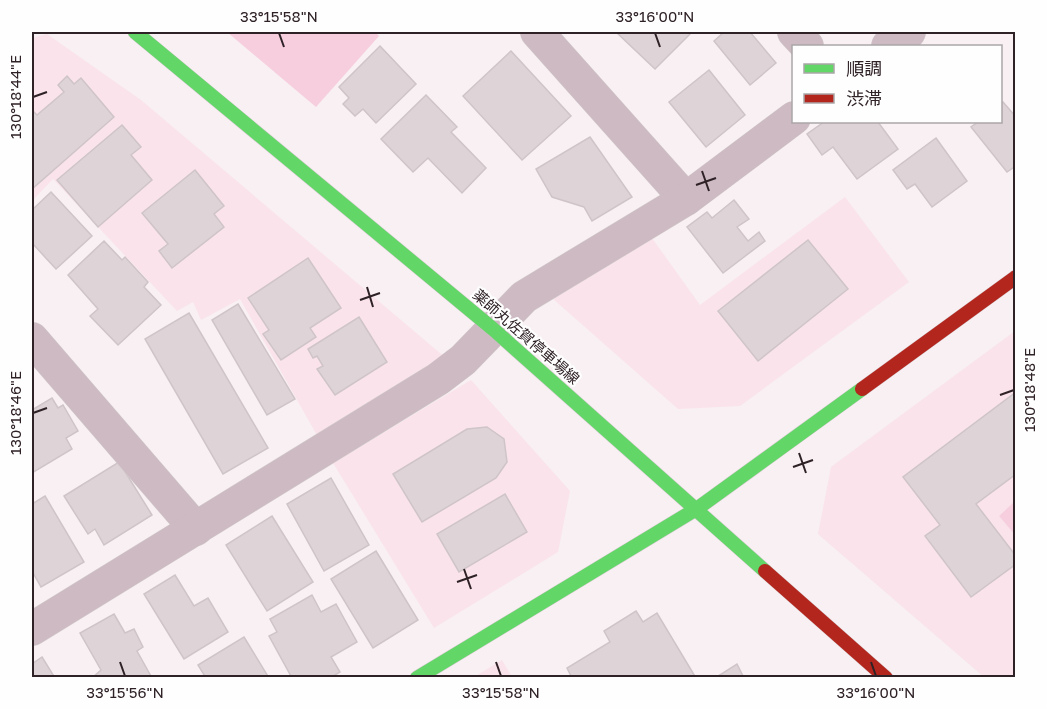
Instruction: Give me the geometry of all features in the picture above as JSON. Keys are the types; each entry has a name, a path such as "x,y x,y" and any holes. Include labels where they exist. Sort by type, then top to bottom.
{"main road":[{"name":"薬師丸佐賀停車場線","path":"135,32 493,329 698,508 886,678"},
{"path":"417,678 698,508 1016,277"}],"street":[{"path":"537,32 686,199"},
{"path":"794,32 806,45"},
{"path":"890,45 909,32"},
{"path":"32,629 438,380 463,360 524,297 686,199 792,120"},
{"path":"38,359 196,529"}],"shaded area":[{"path":"227,32 375,32 379,36 316,107"},
{"path":"47,34 141,100 447,359 318,437 240,299 201,320 193,302 177,311 53,179 32,201 32,38"},
{"path":"845,197 909,282 740,406 678,409 552,298 652,238 700,305"},
{"path":"1015,331 1015,501 999,516 1015,535 1015,677 984,677 818,534 831,467"},
{"path":"471,380 570,491 558,552 434,628 333,463"},
{"path":"1015,501 1015,535 999,516"},
{"path":"502,660 512,677 474,677"}],"building":[{"path":"616,32 692,32 655,69"},
{"path":"724,32 750,32 776,63 750,85 714,41"},
{"path":"380,46 416,84 376,123 363,109 355,116 343,104 349,98 339,87"},
{"path":"511,51 571,116 522,160 463,96"},
{"path":"709,70 745,115 706,147 669,102"},
{"path":"67,76 74,84 81,78 114,117 32,189 32,110 37,115 64,92 58,85"},
{"path":"426,95 457,127 451,132 486,168 462,193 428,158 413,172 381,139"},
{"path":"1002,103 1016,117 1016,171 1013,168 1007,172 971,127 977,123 1002,123"},
{"path":"823,123 879,123 898,149 857,179 833,147 822,155 807,134"},
{"path":"122,125 141,147 131,155 152,180 98,227 57,180"},
{"path":"590,137 632,197 592,221 584,207 552,197 536,169"},
{"path":"936,138 967,181 932,207 915,184 907,189 893,170"},
{"path":"195,170 224,206 214,214 224,227 172,268 159,251 168,244 142,213"},
{"path":"51,192 92,236 56,269 32,243 32,210"},
{"path":"734,200 749,219 737,227 748,241 759,232 765,241 723,273 687,227 707,212 712,218"},
{"path":"808,240 848,289 758,361 718,311"},
{"path":"104,241 122,260 125,257 148,282 144,287 161,305 118,345 90,316 98,309 68,275"},
{"path":"308,258 341,308 310,328 316,337 281,360 263,334 269,330 248,298"},
{"path":"238,304 295,399 267,415 212,320"},
{"path":"189,313 268,448 223,474 145,339"},
{"path":"359,317 387,362 335,395 317,369 323,366 317,356 313,358 308,349"},
{"path":"1016,392 1016,474 976,504 1016,556 1016,564 971,597 925,536 940,525 903,477"},
{"path":"52,398 58,408 63,405 78,431 66,438 72,449 32,473 32,410"},
{"path":"487,427 504,439 507,462 496,478 422,522 393,474 467,429"},
{"path":"119,462 152,515 104,545 95,529 88,534 64,496"},
{"path":"331,478 369,545 324,571 287,504"},
{"path":"505,494 527,532 459,572 437,534"},
{"path":"45,496 84,562 41,587 32,571 32,504"},
{"path":"272,516 313,582 267,611 226,545"},
{"path":"376,551 418,620 373,648 331,579"},
{"path":"175,575 194,606 208,598 228,632 184,659 144,594"},
{"path":"312,595 321,612 336,604 357,642 331,657 340,672 330,678 292,678 269,636 277,632 270,619"},
{"path":"636,611 643,622 657,613 696,678 572,678 567,668 610,642 604,631"},
{"path":"114,614 125,633 134,629 143,647 137,651 152,678 92,678 101,670 80,633"},
{"path":"244,637 269,678 206,678 198,665"},
{"path":"42,657 55,678 32,678 32,664"},
{"path":"737,664 744,678 715,678"}],"traffic: fast":[{"path":"135,32 493,329 765,571"},
{"path":"417,678 698,508 862,389"}],"traffic: jam":[{"path":"862,389 1016,277"},
{"path":"765,571 886,678"}]}
